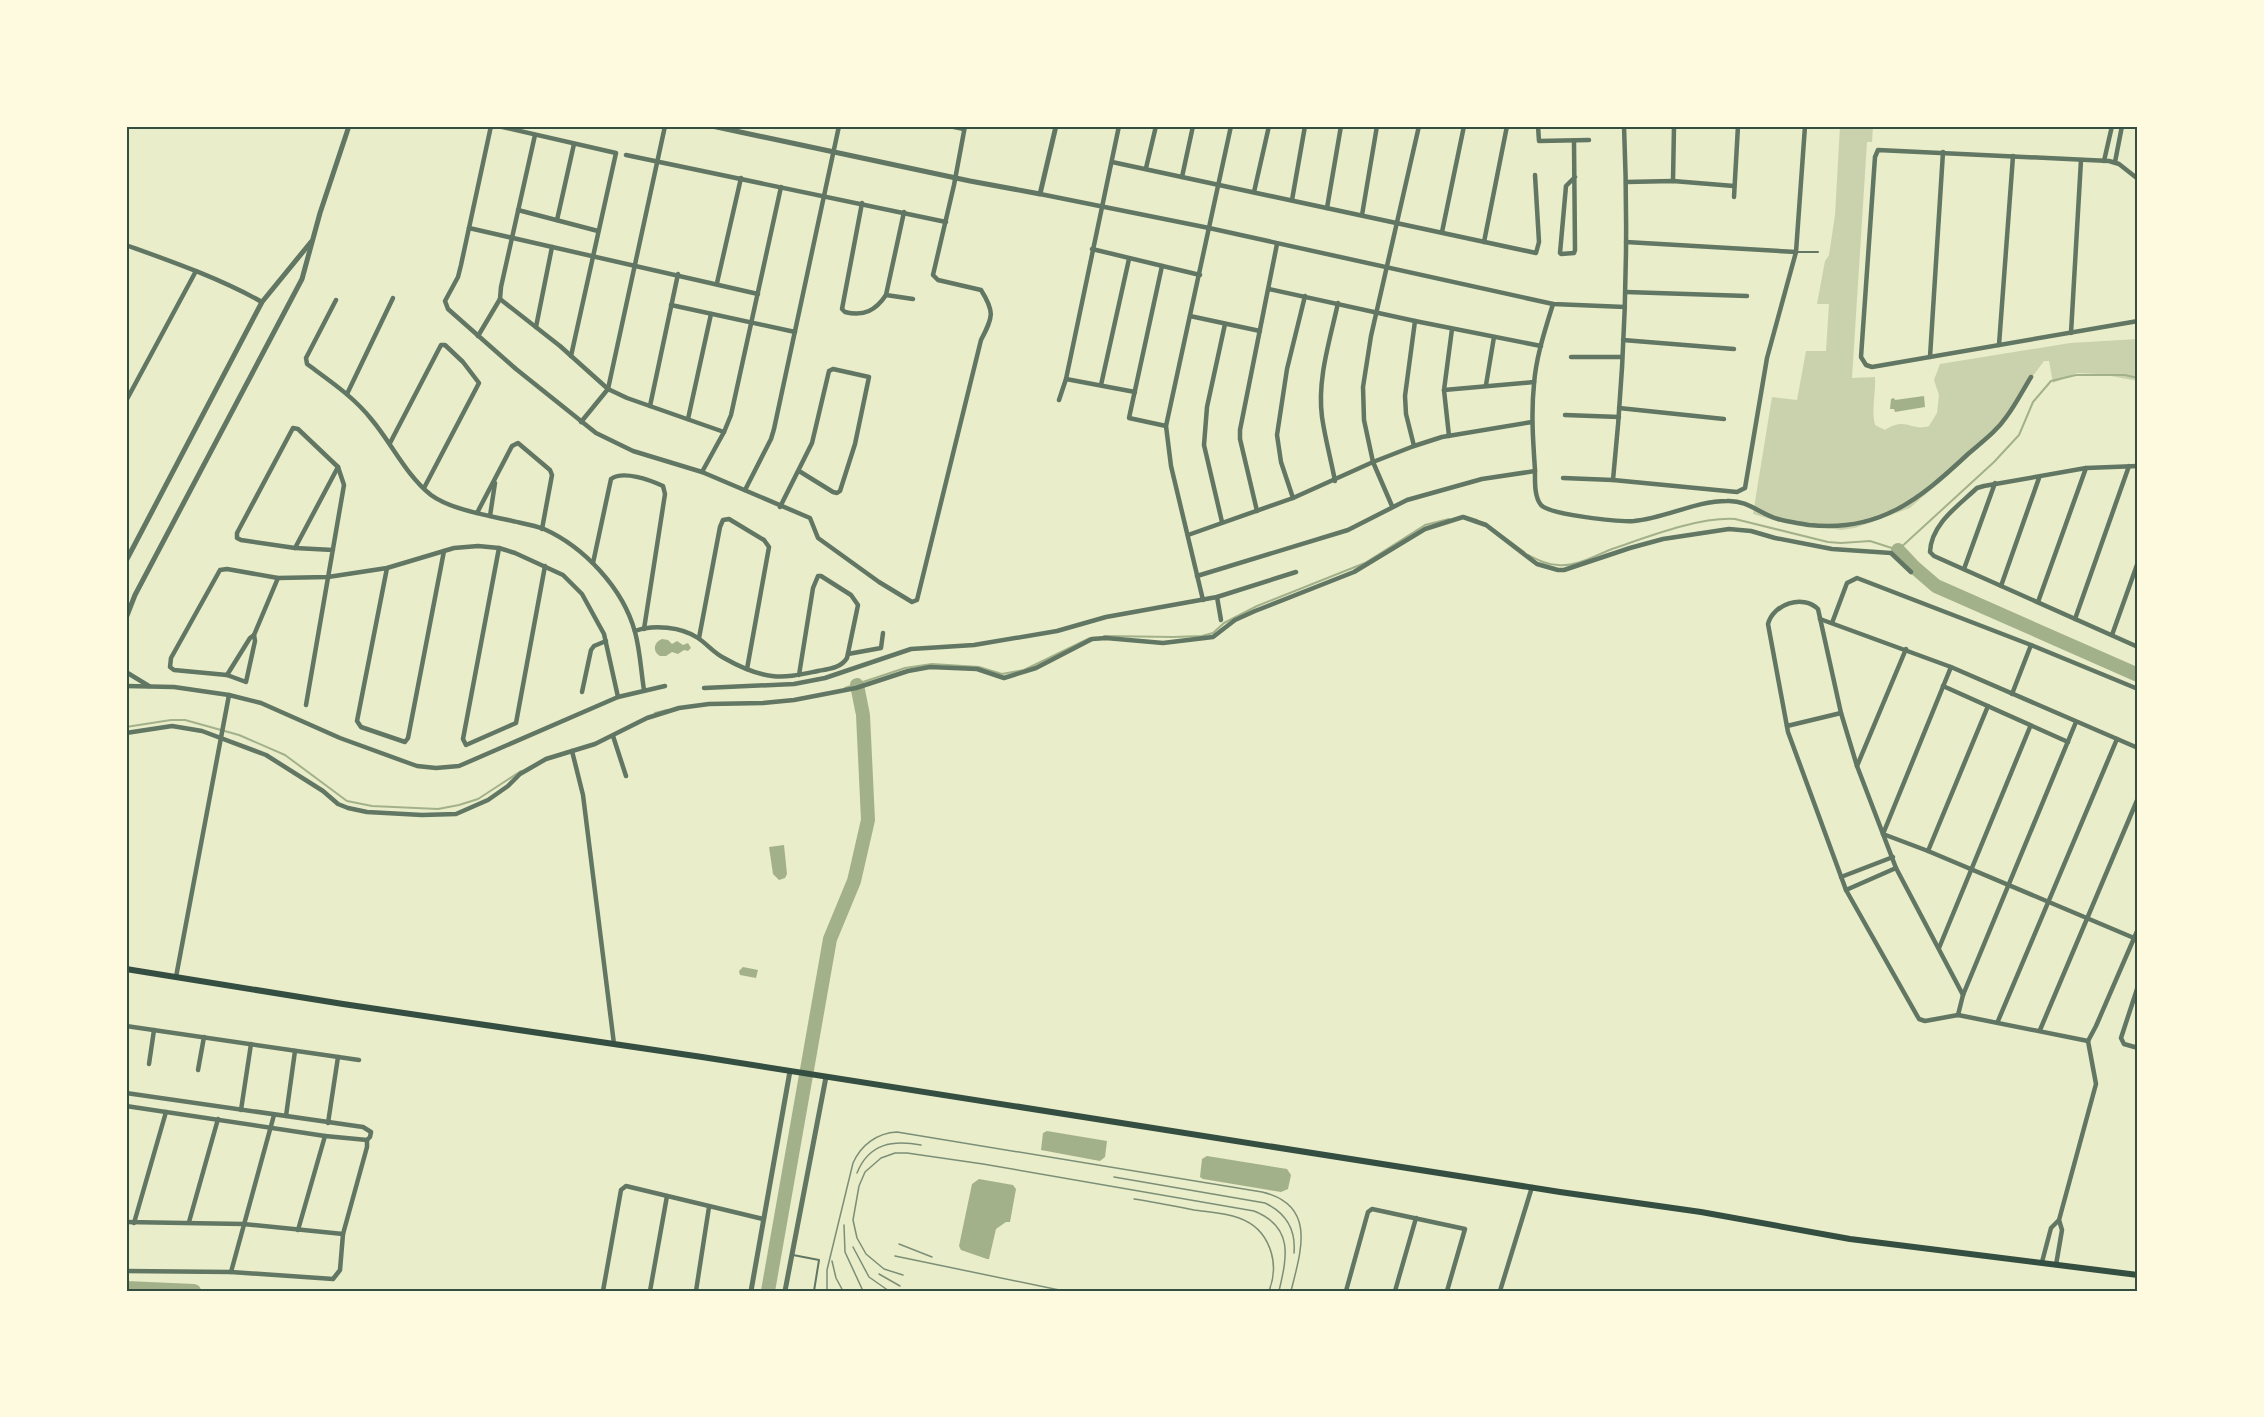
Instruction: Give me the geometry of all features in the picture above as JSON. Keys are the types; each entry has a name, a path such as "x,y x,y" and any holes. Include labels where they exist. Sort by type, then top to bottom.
{"main road":[{"path":"126,969 1701,1212 1850,1239 2138,1275"}],"street":[{"path":"126,618 135,596 302,279 349,126"},
{"path":"491,126 458,277 445,305 478,336 596,433 633,451 702,472 810,518 818,538 879,582 915,602 922,582 981,340 992,312 981,290 938,280 933,275 956,178 964,128 950,126"},
{"path":"498,126 616,153 571,356"},
{"path":"581,422 608,389 665,126"},
{"path":"712,126 956,178 1209,228 1553,304 1625,308"},
{"path":"745,490 771,439 839,126"},
{"path":"1040,194 1056,126"},
{"path":"1059,400 1066,379 1119,126"},
{"path":"1146,168 1156,126"},
{"path":"1182,177 1193,126"},
{"path":"1203,600 1171,466 1166,426 1231,126"},
{"path":"1254,192 1269,126"},
{"path":"1292,200 1305,126"},
{"path":"1327,208 1341,126"},
{"path":"1362,215 1377,126"},
{"path":"1392,506 1373,462 1364,420 1363,387 1377,312 1419,126"},
{"path":"1442,232 1464,126"},
{"path":"1484,242 1507,126"},
{"path":"1538,126 1539,141 1589,140"},
{"path":"1613,480 1626,292 1624,126"},
{"path":"1673,181 1674,126"},
{"path":"1734,197 1738,126"},
{"path":"1563,478 1613,480 1737,492 1745,488 1767,358 1796,252 1805,126"},
{"path":"2104,161 2112,126"},
{"path":"2115,162 2122,126"},
{"path":"478,336 500,299 535,135"},
{"path":"1574,142 1575,177 1574,253 1561,255 1566,186 1575,177"},
{"path":"557,220 574,144"},
{"path":"2138,179 2115,162 1879,149 1876,152 1861,339 1862,361 1872,367 2138,321"},
{"path":"1930,357 1943,152"},
{"path":"626,155 946,222"},
{"path":"1999,345 2013,156"},
{"path":"2072,333 2081,160"},
{"path":"1112,162 1536,253 1538,250 1535,175"},
{"path":"717,283 741,178"},
{"path":"1626,182 1673,181 1734,186"},
{"path":"702,472 731,416 781,187"},
{"path":"862,203 842,309 851,314 861,314 877,308 886,295 904,212"},
{"path":"518,210 598,231"},
{"path":"469,228 758,294"},
{"path":"126,561 262,302 313,239"},
{"path":"1626,242 1796,252"},
{"path":"1257,511 1240,439 1277,244"},
{"path":"126,245 234,286 262,302"},
{"path":"536,327 552,247"},
{"path":"1092,249 1200,275"},
{"path":"1101,385 1129,259"},
{"path":"1162,266 1129,419 1166,426"},
{"path":"126,401 196,271"},
{"path":"650,406 678,274"},
{"path":"1269,289 1541,346"},
{"path":"1626,292 1747,296"},
{"path":"886,295 913,299"},
{"path":"1293,498 1281,462 1277,435 1287,369 1305,296"},
{"path":"347,394 393,298"},
{"path":"500,299 608,389 724,432"},
{"path":"336,300 306,358 307,364 347,394 365,411 405,467 436,498 477,513 542,529 565,541 593,563 620,598 635,632 644,690"},
{"path":"1335,481 1322,417 1321,398 1323,370 1338,303"},
{"path":"1553,304 1534,382 1532,422 1539,503 1544,508 1584,517 1633,521 1656,518 1693,505 1728,500 1746,503 1776,519 1826,526 1855,525 1892,513 1920,496 1991,435 2007,417 2031,377"},
{"path":"671,305 795,332"},
{"path":"688,418 711,314"},
{"path":"1190,316 1260,331"},
{"path":"1414,446 1406,414 1405,396 1415,321"},
{"path":"1222,522 1204,445 1207,407 1225,324"},
{"path":"1449,436 1444,390 1452,329"},
{"path":"1486,386 1494,337"},
{"path":"1623,340 1734,350"},
{"path":"390,443 441,345 445,345 464,362 479,385 424,488"},
{"path":"1571,357 1622,357"},
{"path":"780,507 812,443 829,371 833,369 867,376 869,379 843,486 837,493 799,471"},
{"path":"1066,379 1135,392"},
{"path":"1444,390 1534,382"},
{"path":"1619,408 1724,419"},
{"path":"1564,415 1619,417"},
{"path":"1188,535 1293,498 1414,446 1449,436 1532,422"},
{"path":"306,705 344,487 338,467 298,429 291,429 237,535 241,540 295,548 333,550"},
{"path":"477,513 512,446 516,443 550,470 552,475 542,529"},
{"path":"2075,619 2129,466"},
{"path":"2138,466 2086,468 1977,488 1938,526 1930,548 1934,556 2138,647"},
{"path":"295,548 338,467"},
{"path":"2038,602 2086,468"},
{"path":"1197,576 1348,530 1392,506 1465,483 1535,471"},
{"path":"593,563 611,478 618,475 640,478 663,486 665,494 644,629"},
{"path":"2001,586 2039,478"},
{"path":"490,516 495,479"},
{"path":"1964,569 1995,483"},
{"path":"126,733 172,726 220,735 266,755 323,791 342,806 371,812 456,814 488,800 520,774 539,763 613,736 646,718 679,708 794,700 858,687 908,671 930,667 977,669 1004,678 1036,668 1092,639 1163,643 1213,637 1235,620 1354,572 1425,529 1462,517 1486,525 1537,564 1558,570 1663,539 1740,530 1832,549 1891,553 1911,572"},
{"path":"699,638 723,520 729,519 764,540 769,547 747,669"},
{"path":"254,635 255,641 246,682 227,675 174,670 169,664 220,570 227,569 278,578 328,577 387,568 453,548 478,546 499,549 563,575 582,594 606,641 618,697"},
{"path":"499,549 463,743 469,745 517,721 545,566"},
{"path":"387,568 357,721 361,727 402,742 408,738 444,551"},
{"path":"2112,635 2138,562"},
{"path":"704,688 794,684 825,678 859,665 920,647 974,645 1056,631 1106,616 1217,597 1296,572"},
{"path":"635,632 644,629 667,629 699,638 724,658 747,669 770,676 799,675 838,666 845,661 848,654 858,604 838,586 819,575 816,579 799,675"},
{"path":"227,675 254,635 278,578"},
{"path":"1832,622 1847,583 1857,578 2138,689"},
{"path":"1217,597 1221,620"},
{"path":"1963,995 1896,868 1857,766 1841,713 1818,609 1812,603 1804,601 1781,606 1774,610 1768,624 1787,726 1846,890 1919,1019 1925,1021 1958,1015 2088,1041"},
{"path":"1820,619 1951,667 2138,748"},
{"path":"848,654 881,648 883,633"},
{"path":"582,692 591,650 606,641"},
{"path":"2012,694 2031,645"},
{"path":"1857,766 1906,649"},
{"path":"1883,834 1951,667"},
{"path":"126,672 149,686"},
{"path":"126,686 174,687 229,695 261,703 340,738 412,764 436,768 459,765 618,697 664,686"},
{"path":"1943,686 2030,727 2068,742"},
{"path":"176,977 229,695"},
{"path":"1928,851 1988,706"},
{"path":"1787,726 1841,713"},
{"path":"1958,1015 1963,995 2076,722"},
{"path":"1939,948 2030,727"},
{"path":"613,736 626,776"},
{"path":"1998,1022 2117,739"},
{"path":"572,752 584,795 614,1044"},
{"path":"2040,1030 2138,798"},
{"path":"1883,834 1970,868 2134,938"},
{"path":"1841,877 1893,857"},
{"path":"1846,890 1896,868"},
{"path":"2039,1262 2051,1228 2059,1220 2096,1084 2088,1041 2138,929"},
{"path":"2138,986 2121,1038 2124,1044 2138,1048"},
{"path":"2131,1004 2138,1005"},
{"path":"126,1026 358,1060"},
{"path":"149,1064 154,1030"},
{"path":"198,1070 204,1037"},
{"path":"241,1110 251,1044"},
{"path":"286,1116 295,1051"},
{"path":"328,1123 338,1057"},
{"path":"751,1291 792,1071"},
{"path":"785,1291 823,1076"},
{"path":"126,1093 370,1130 343,1234 340,1270 333,1279 231,1272 126,1271"},
{"path":"126,1106 367,1140"},
{"path":"134,1223 166,1112"},
{"path":"231,1272 274,1114"},
{"path":"189,1222 218,1119"},
{"path":"298,1230 326,1136"},
{"path":"603,1291 622,1188 626,1186 763,1219"},
{"path":"1500,1291 1532,1187"},
{"path":"650,1291 667,1196"},
{"path":"696,1291 709,1207"},
{"path":"1346,1291 1368,1212 1372,1209 1465,1229 1447,1291"},
{"path":"1395,1291 1416,1218"},
{"path":"2056,1265 2062,1230 2059,1220"},
{"path":"126,1222 243,1224 343,1234"}],"lane":[{"path":"1796,252 1818,252"},
{"path":"793,1255 819,1260 814,1291"}],"shaded area":[{"path":"1840,126 1873,126 1872,142 1867,142 1852,378 1875,377 1873,413 1875,425 1885,430 1898,424 1929,426 1937,413 1939,395 1934,380 1940,364 2070,343 2138,339 2138,381 2100,374 2077,373 2053,383 2049,361 2044,361 2015,400 2005,422 1910,508 1855,528 1841,530 1777,521 1753,514 1772,397 1797,400 1806,351 1826,351 1829,304 1817,304 1825,261 1829,255 1835,215"},
{"path":"1924,396 1925,407 1895,412 1894,409 1890,409 1891,399"},
{"path":"662,639 672,644 677,641 683,645 688,643 691,648 678,654 672,652 666,656 660,656 655,647"},
{"path":"784,845 787,874 785,878 779,880 773,874 769,847"},
{"path":"743,967 758,970 756,978 740,975 739,971"},
{"path":"1047,1131 1107,1141 1105,1157 1100,1161 1041,1150 1043,1133"},
{"path":"1207,1156 1287,1169 1291,1175 1288,1189 1281,1192 1203,1179 1200,1177 1202,1159"},
{"path":"979,1179 1013,1185 1016,1189 1010,1222 996,1229 989,1259 961,1250 959,1246 972,1184"}],"waterway":[{"path":"1528,555 1550,564 1573,564 1659,533 1690,524 1721,519 1735,519 1828,542 1870,541 1898,550 1994,462 2019,435 2033,402 2051,381 2076,375 2125,375 2138,378"},
{"path":"1463,516 1477,520"},
{"path":"1104,636 1173,637 1202,636 1213,633 1224,623 1257,606 1365,563 1425,525 1449,519"},
{"path":"1485,523 1524,552"},
{"path":"1898,550 1936,586 2138,675"},
{"path":"845,688 905,668 932,664 979,667 1002,674 1024,670 1090,638"},
{"path":"768,1291 830,939 854,881 868,820 863,715 857,685"},
{"path":"655,713 667,710"},
{"path":"126,727 185,720 239,735 285,755 347,801 372,806 438,809 459,805 478,799 521,771"},
{"path":"126,1288 194,1291"}],"tram line":[{"path":"827,1291 827,1270 853,1163 870,1141 897,1132 1262,1192 1279,1198 1291,1207 1298,1218 1301,1231 1301,1246 1291,1291"},
{"path":"857,1173 868,1155 883,1146 901,1143 921,1145"},
{"path":"903,1275 884,1269 866,1254 857,1238 853,1220 859,1186 865,1172 881,1158 895,1153 983,1164 1254,1211 1276,1225 1282,1234 1285,1255 1279,1291"},
{"path":"1114,1177 1265,1203 1279,1212 1288,1223 1293,1237 1294,1253"},
{"path":"1134,1199 1228,1215 1250,1223 1265,1239 1273,1258 1269,1291"},
{"path":"844,1225 845,1252 863,1291"},
{"path":"899,1244 932,1257"},
{"path":"853,1247 869,1277 889,1291"},
{"path":"895,1256 1064,1291"},
{"path":"832,1261 836,1278 843,1291"},
{"path":"879,1274 900,1286"}]}
